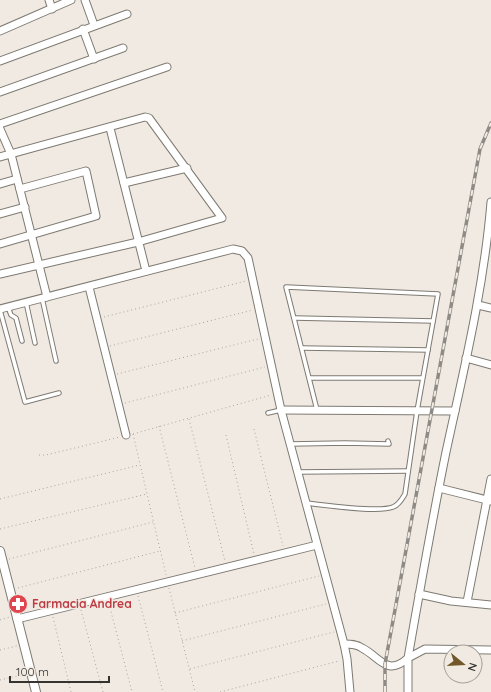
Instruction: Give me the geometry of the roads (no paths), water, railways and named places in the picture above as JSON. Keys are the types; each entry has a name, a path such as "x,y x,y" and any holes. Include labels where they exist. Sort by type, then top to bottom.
{"street":[{"path":"49,0 52,9"},
{"path":"0,31 72,0"},
{"path":"85,0 94,25"},
{"path":"0,61 83,29 128,14"},
{"path":"83,29 94,59"},
{"path":"0,92 123,48"},
{"path":"0,124 167,67"},
{"path":"0,157 146,117 149,118 187,168 222,218 138,242 0,274"},
{"path":"110,128 146,271"},
{"path":"0,129 11,154 25,207 39,265 44,297"},
{"path":"124,183 187,168"},
{"path":"0,244 96,216 87,172 84,170 20,189"},
{"path":"0,184 17,179"},
{"path":"408,692 408,658 439,488 489,246 491,202"},
{"path":"0,214 25,207"},
{"path":"0,309 233,249 242,251 248,258 281,410 344,644 350,692"},
{"path":"89,287 103,348 126,435"},
{"path":"478,305 491,308"},
{"path":"466,358 491,365"},
{"path":"281,410 455,411"},
{"path":"467,602 489,501 491,479"},
{"path":"439,488 489,501"},
{"path":"17,617 52,611 317,544"},
{"path":"0,551 36,692"},
{"path":"420,594 467,602 491,604"},
{"path":"344,644 361,647 382,663 391,666 401,664 408,658 425,649 491,650"}],"lane":[{"path":"306,503 380,509 395,507 401,501 405,494 422,378 438,294 286,287 317,410"},
{"path":"44,297 56,361"},
{"path":"26,302 35,343"},
{"path":"8,307 11,315 16,318 22,340"},
{"path":"0,309 25,402 59,393"},
{"path":"295,318 433,321"},
{"path":"302,348 428,350"},
{"path":"310,378 422,378"},
{"path":"268,412 281,410"},
{"path":"290,444 389,444 388,441"},
{"path":"298,472 408,471"}],"railway":[{"path":"385,692 385,664 480,149 491,123"}],"place":[{"name":"Farmacia Andrea","path":"18,604"}]}
